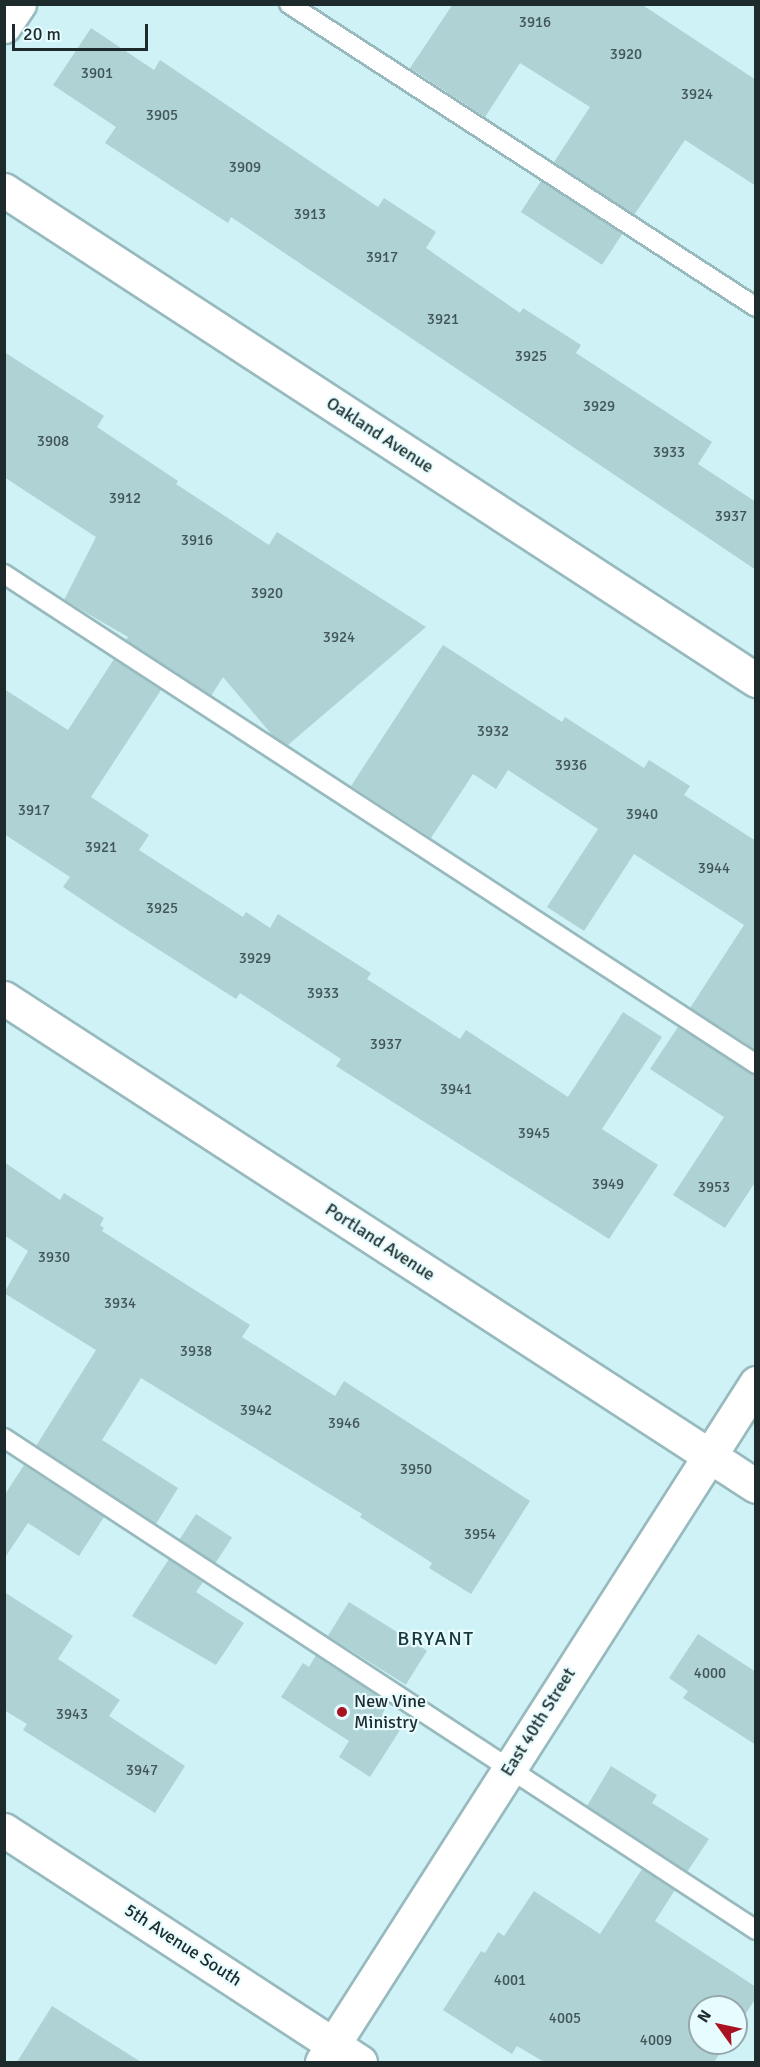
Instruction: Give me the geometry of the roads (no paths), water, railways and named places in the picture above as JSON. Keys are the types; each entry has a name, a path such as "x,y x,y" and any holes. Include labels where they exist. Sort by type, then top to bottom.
{"street":[{"path":"4,26 19,4"},
{"name":"Oakland Avenue","path":"4,190 756,680"},
{"name":"Portland Avenue","path":"4,998 756,1486"},
{"name":"East 40th Street","path":"339,2056 508,1771 756,1383"},
{"name":"5th Avenue South","path":"4,1830 339,2056"}],"lane":[{"path":"289,4 756,307"},
{"path":"4,574 756,1064"},
{"path":"4,1438 455,1732 508,1771 756,1930"}],"place":[{"name":"New Vine Ministry","path":"342,1712"}],"district":[{"name":"BRYANT","path":"436,1638"}]}
